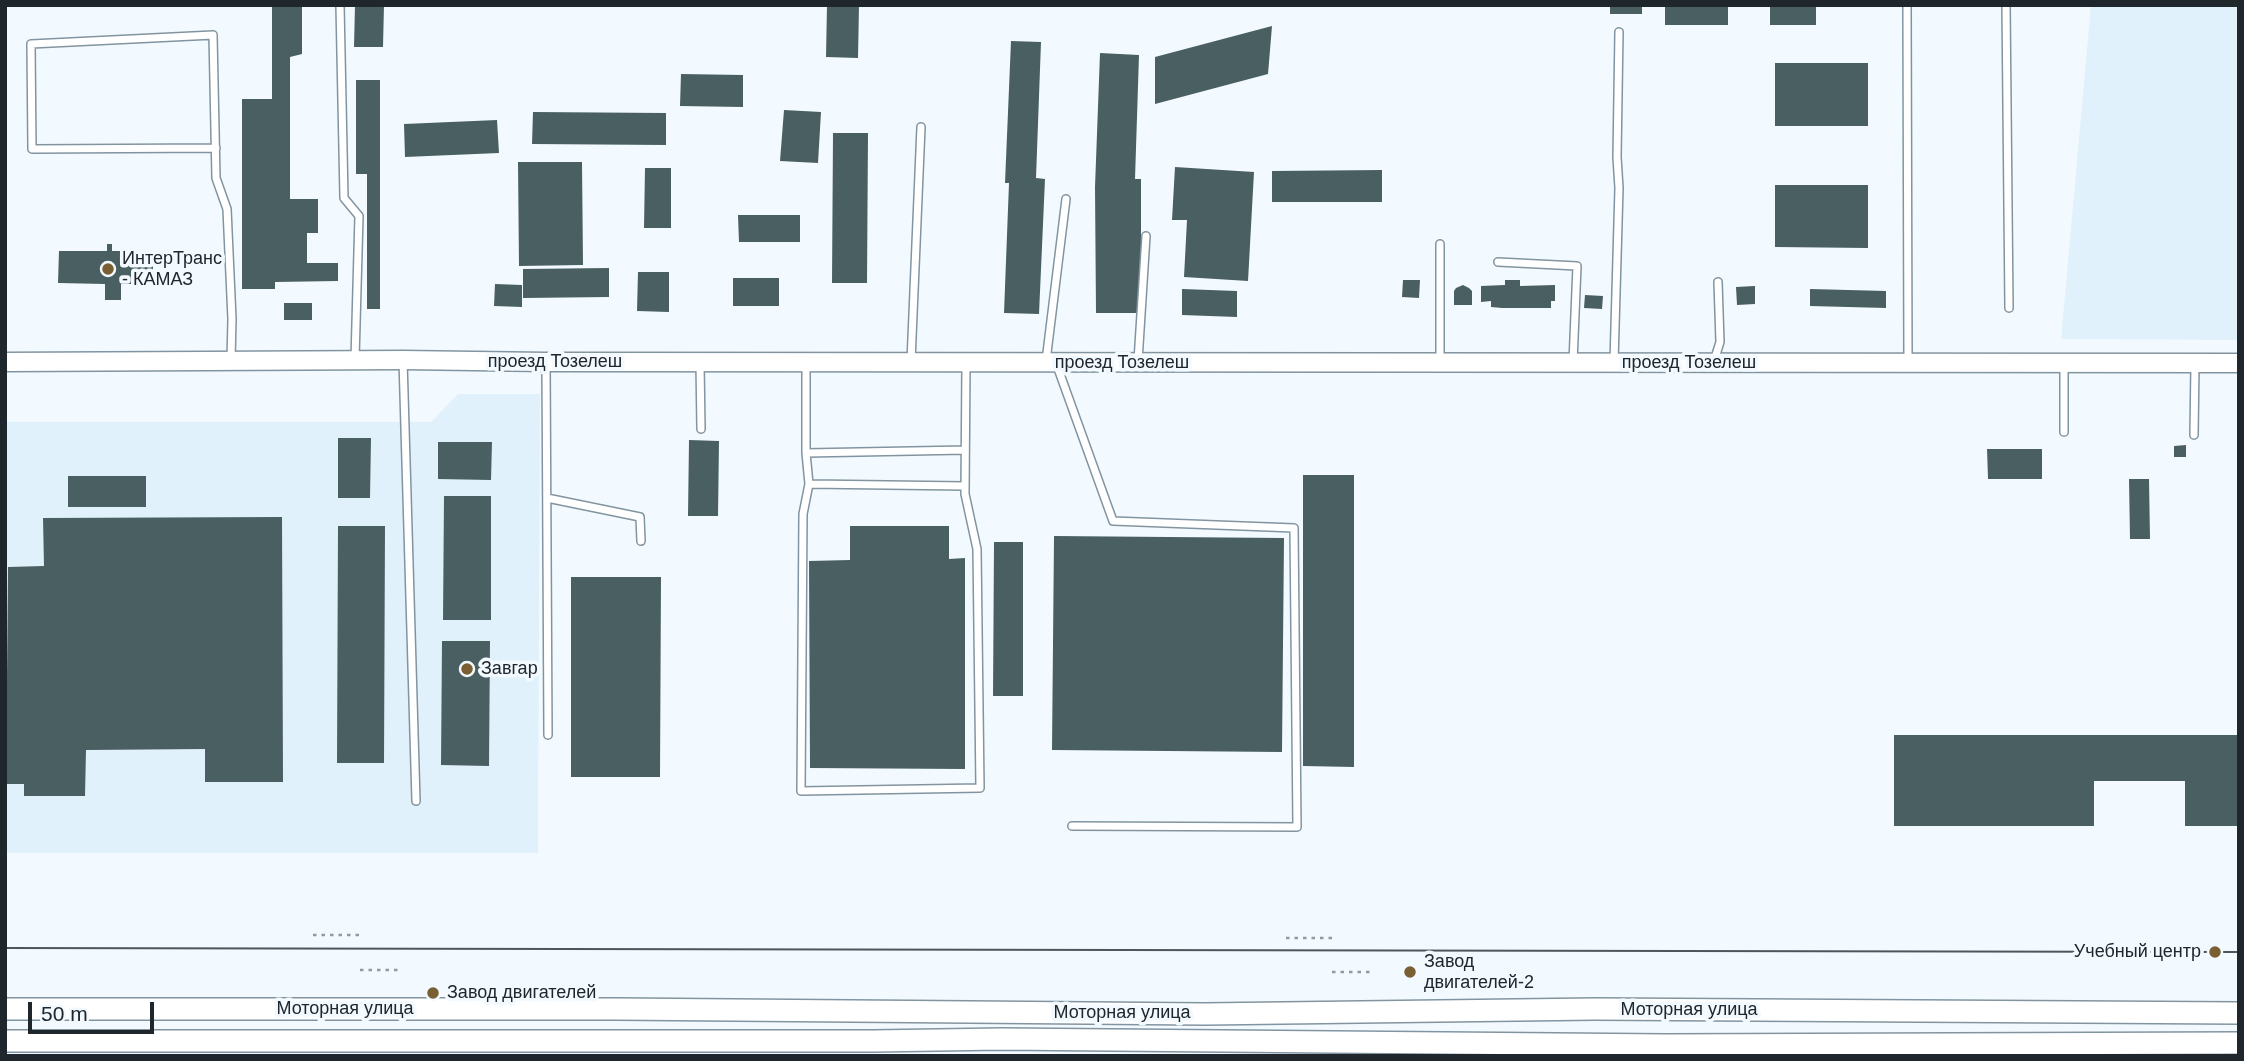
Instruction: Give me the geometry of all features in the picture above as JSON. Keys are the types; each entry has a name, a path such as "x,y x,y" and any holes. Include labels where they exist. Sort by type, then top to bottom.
{"main road":[{"name":"Моторная улица","path":"5,1009 1191,1014 1595,1009 2239,1013"},
{"path":"873,1011 873,1041"},
{"path":"1865,1012 1875,1021 1876,1028 1875,1034 1865,1044"},
{"path":"1913,1012 1904,1022 1903,1028 1904,1034 1913,1044"},
{"name":"Моторная улица","path":"5,1041 873,1041 1666,1050 1865,1044 2239,1043"}],"street":[{"name":"проезд Тозелеш","path":"5,362 403,360 2239,363"}],"lane":[{"path":"340,5 345,198 359,216 355,360"},
{"path":"1907,5 1908,363"},
{"path":"2006,5 2009,308"},
{"path":"1614,363 1619,188 1616,157 1619,32"},
{"path":"216,148 32,149 31,44 213,35 216,148 216,178 227,209 232,319 230,361"},
{"path":"911,362 921,127"},
{"path":"1066,199 1051,363 1113,521 1294,527 1297,827 1072,826"},
{"path":"1138,362 1146,236"},
{"path":"1440,244 1440,363"},
{"path":"1498,262 1577,266 1573,363"},
{"path":"1714,363 1720,342 1718,282"},
{"path":"403,360 416,801"},
{"path":"546,362 548,734"},
{"path":"700,362 701,429"},
{"path":"807,362 806,453 809,484 803,514 801,791 979,788 977,550 965,486 966,362"},
{"path":"2064,363 2064,432"},
{"path":"2194,435 2196,363"},
{"path":"806,453 965,450"},
{"path":"809,484 965,486"},
{"path":"547,498 640,516 641,541"}],"path":[{"path":"313,936 360,935"},
{"path":"1286,938 1332,938"},
{"path":"360,970 399,970"},
{"path":"1332,972 1371,972"}],"shaded area":[{"path":"2091,5 2239,5 2239,340 2061,339"},
{"path":"458,394 540,394 538,853 5,853 5,422 431,422"}],"building":[{"path":"272,5 302,5 302,54 290,57 290,199 318,199 318,233 307,233 307,263 338,263 338,281 275,282 275,289 242,289 242,99 272,99"},
{"path":"355,5 384,5 383,47 354,47"},
{"path":"827,5 859,5 858,58 826,57"},
{"path":"1610,5 1642,5 1642,14 1610,14"},
{"path":"1665,5 1728,5 1728,25 1665,25"},
{"path":"1770,5 1816,5 1816,25 1770,25"},
{"path":"1272,26 1268,74 1155,104 1155,57"},
{"path":"1011,41 1041,42 1036,178 1045,179 1039,314 1004,313 1009,183 1005,183"},
{"path":"1100,53 1139,55 1135,179 1141,179 1141,313 1096,313 1095,187"},
{"path":"1775,63 1868,63 1868,126 1775,126"},
{"path":"681,74 743,75 743,107 680,106"},
{"path":"356,80 380,80 380,309 367,309 367,174 356,174"},
{"path":"784,110 821,112 818,163 780,161"},
{"path":"533,112 666,113 666,145 532,144"},
{"path":"497,120 499,153 405,157 404,124"},
{"path":"833,133 868,133 867,283 832,283"},
{"path":"518,162 582,162 583,265 519,266"},
{"path":"1175,167 1254,172 1248,281 1184,277 1187,220 1172,220"},
{"path":"645,168 671,168 671,228 644,228"},
{"path":"1382,170 1382,202 1272,202 1272,171"},
{"path":"1775,185 1868,185 1868,248 1775,247"},
{"path":"738,215 800,215 800,242 739,242"},
{"path":"107,244 112,244 112,251 153,251 153,284 121,284 121,300 105,300 105,284 58,283 59,251 107,251"},
{"path":"609,268 609,297 523,298 523,269"},
{"path":"638,272 669,272 669,312 637,311"},
{"path":"733,278 779,278 779,306 733,306"},
{"path":"1403,280 1420,280 1419,298 1402,297"},
{"path":"1505,280 1520,280 1520,286 1555,285 1555,301 1551,301 1551,308 1502,308 1491,307 1491,301 1481,302 1481,286 1505,285"},
{"path":"495,284 522,285 522,307 494,306"},
{"path":"1463,285 1472,291 1472,305 1454,305 1454,291"},
{"path":"1755,286 1755,304 1737,305 1736,287"},
{"path":"1182,289 1237,291 1237,317 1182,315"},
{"path":"1810,289 1886,291 1886,308 1810,306"},
{"path":"1585,295 1603,296 1602,309 1584,308"},
{"path":"284,303 312,303 312,320 284,320"},
{"path":"338,438 371,438 370,498 338,498"},
{"path":"689,440 719,441 718,516 688,516"},
{"path":"438,442 492,442 491,480 438,479"},
{"path":"2186,445 2186,457 2174,457 2174,446"},
{"path":"1987,449 2042,449 2042,479 1988,479"},
{"path":"1303,475 1354,475 1354,767 1303,766"},
{"path":"68,476 146,476 146,507 68,507"},
{"path":"2129,479 2149,479 2150,539 2130,539"},
{"path":"444,496 491,496 491,620 443,620"},
{"path":"282,517 283,782 205,782 205,749 86,750 85,796 24,796 24,784 6,784 8,567 44,566 43,518"},
{"path":"338,526 385,526 384,763 337,763"},
{"path":"850,526 949,526 949,559 965,558 965,769 810,768 809,561 850,560"},
{"path":"1054,536 1284,538 1282,752 1052,750"},
{"path":"994,542 1023,542 1023,696 993,696"},
{"path":"571,577 661,577 660,777 571,777"},
{"path":"442,641 490,641 489,766 441,765"},
{"path":"1894,735 2239,735 2239,826 2185,826 2185,781 2094,781 2094,826 1894,826"}],"tram line":[{"path":"5,948 2239,952"}],"place":[{"name":"ИнтерТранс - КАМАЗ","path":"108,269"},
{"name":"Завгар","path":"467,669"},
{"name":"Учебный центр","path":"2215,952"},
{"name":"Завод двигателей-2","path":"1410,972"},
{"name":"Завод двигателей","path":"433,993"}]}
